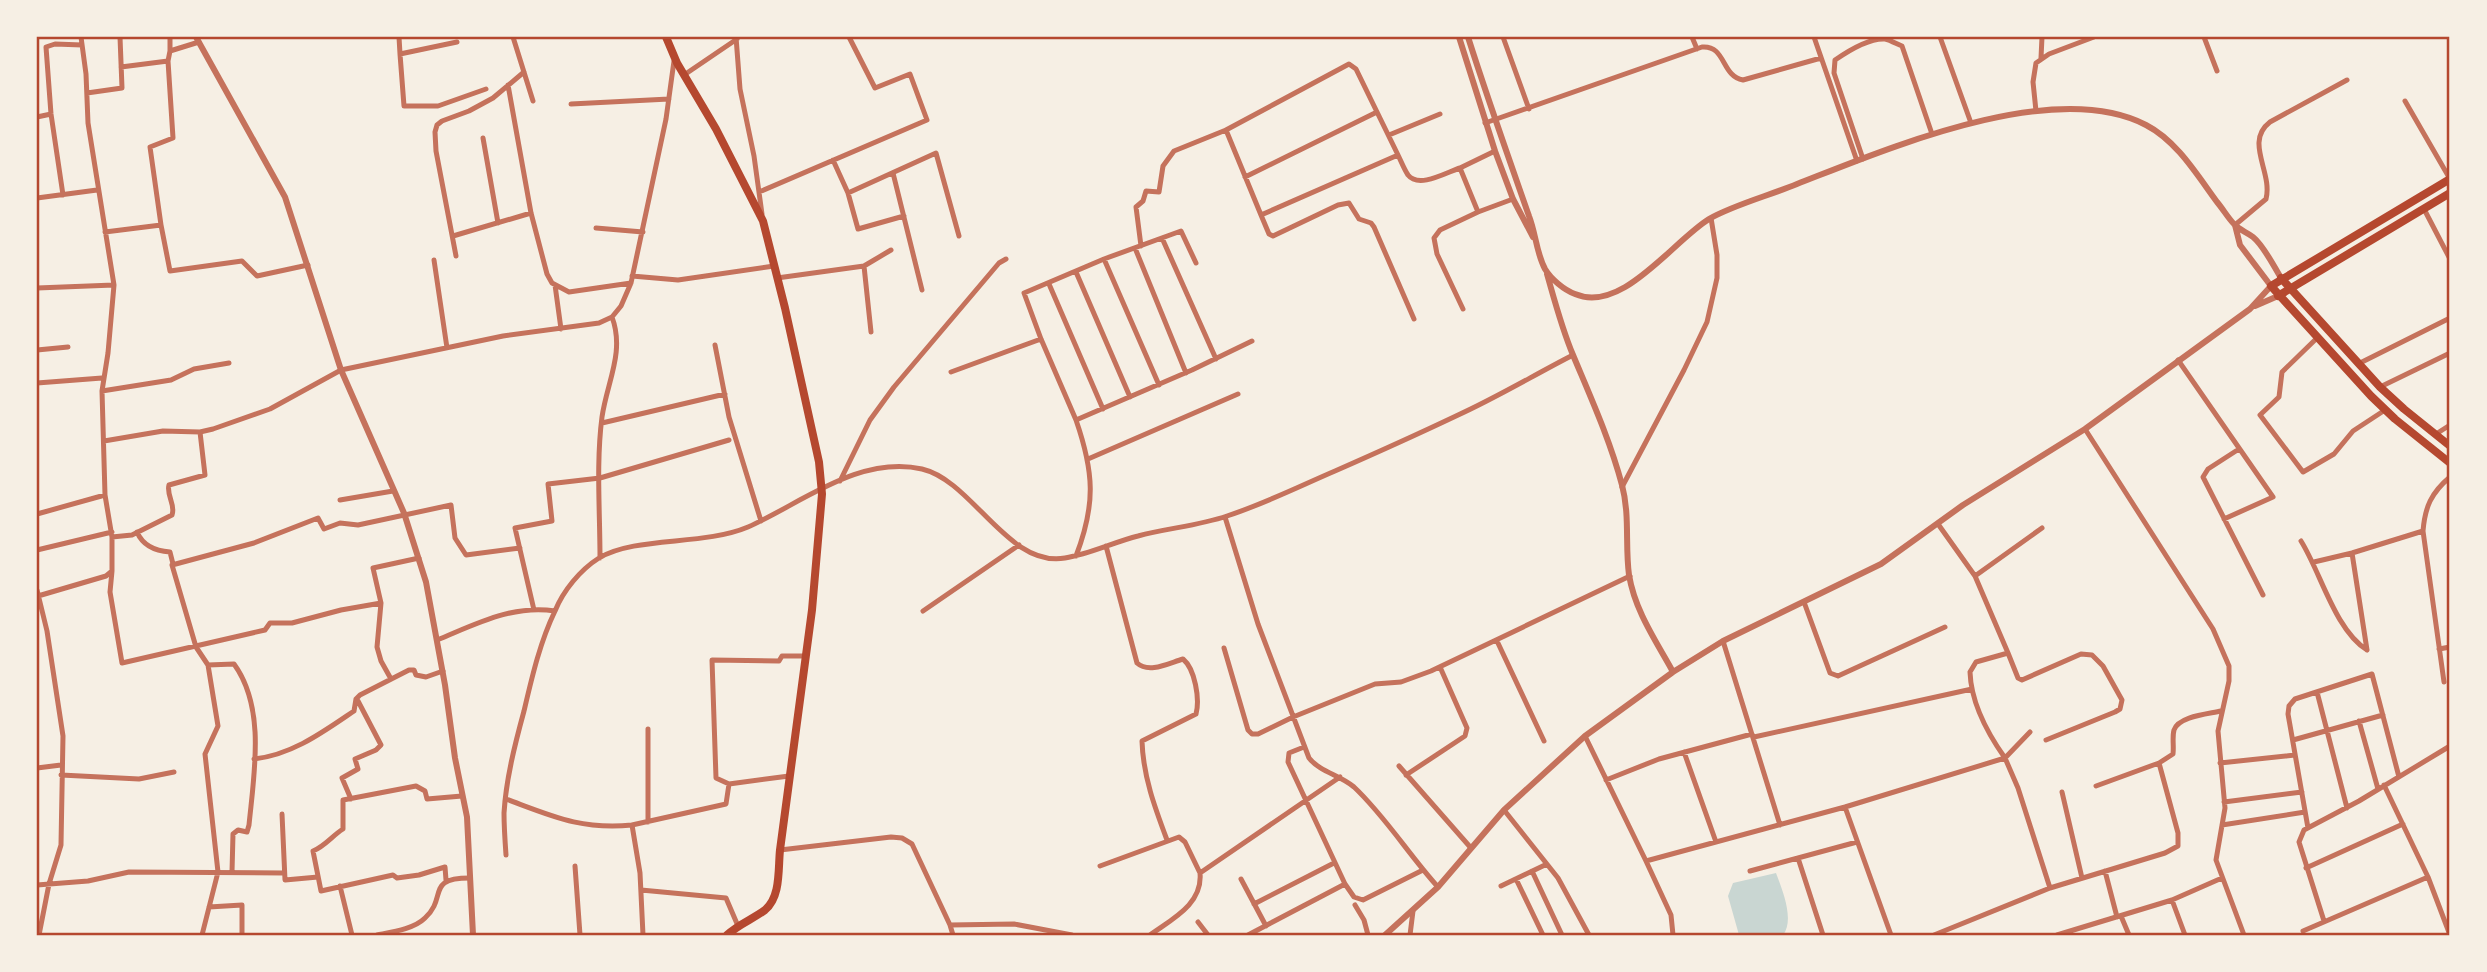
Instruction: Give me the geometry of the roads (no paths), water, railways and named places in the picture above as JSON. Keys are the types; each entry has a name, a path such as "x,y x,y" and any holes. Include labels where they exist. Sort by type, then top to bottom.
{"main road":[{"path":"666,37 684,75 723,141 762,221 819,462 822,490 812,610 779,850 777,887 774,900 766,909 727,935"},
{"path":"2450,179 2271,286 2385,410 2450,463"},
{"path":"2278,296 2450,193"},
{"path":"2281,278 2380,387 2450,446"}],"street":[{"path":"81,37 88,123 114,285 102,391 105,495 112,535 110,592 122,663 265,630 270,623 292,624 341,610 382,603"},
{"path":"87,93 122,88 120,37 129,37"},
{"path":"170,37 168,61 173,138 150,148 170,271 242,261 257,276 308,265"},
{"path":"399,37 404,106 438,106 486,89"},
{"path":"513,37 533,101"},
{"path":"760,192 928,120 910,74 875,88 849,37"},
{"path":"1459,37 1495,151 1524,225 1534,238"},
{"path":"1468,37 1494,120 1531,221 1534,238 1573,355 1594,404 1622,487 1628,518 1630,576 1639,608 1673,672"},
{"path":"1503,37 1529,109"},
{"path":"1692,37 1697,49"},
{"path":"1814,37 1860,160"},
{"path":"1940,37 1971,123"},
{"path":"2036,111 2034,71 2041,58 2042,37"},
{"path":"2041,58 2094,37"},
{"path":"2204,37 2217,71"},
{"path":"684,75 737,38"},
{"path":"737,38 740,89 760,192 762,221"},
{"path":"170,51 197,39 285,197 341,370 404,513 426,582 467,817 473,935"},
{"path":"1860,160 1834,73 1835,60 1868,43 1885,39 1902,46 1932,134"},
{"path":"400,54 457,42"},
{"path":"63,195 51,114 46,47 55,44 82,45"},
{"path":"1485,123 1697,49 1714,49 1720,54 1730,74 1743,80 1821,58"},
{"path":"104,441 163,431 200,432 270,409 341,370 503,336 599,323 612,317 621,306 631,283 675,58"},
{"path":"121,67 168,61"},
{"path":"1186,373 1138,247 1136,206 1143,201 1146,191 1159,192 1163,166 1174,151 1226,130 1349,64 1356,69 1398,155 1414,180 1427,180 1495,151"},
{"path":"456,256 436,151 437,125 480,105 524,72"},
{"path":"2235,225 2266,200 2267,183 2258,139 2259,131 2270,122 2347,80"},
{"path":"508,85 531,213 547,274 555,285 569,292 631,283"},
{"path":"571,104 669,99"},
{"path":"2405,101 2450,179"},
{"path":"1547,272 1575,295 1594,298 1613,294 1635,283 1683,238 1711,218 1860,160 1971,123 2036,111 2102,111 2147,125 2178,151 2235,225 2255,238 2281,278"},
{"path":"1245,177 1377,112"},
{"path":"37,117 51,114"},
{"path":"1389,135 1440,114"},
{"path":"1226,130 1269,234 1273,236 1338,205 1349,203 1359,219 1371,223 1374,227 1414,319"},
{"path":"483,138 498,223"},
{"path":"848,194 936,153 959,236"},
{"path":"1261,215 1398,155"},
{"path":"833,160 848,194 858,229 904,216"},
{"path":"1460,168 1478,212"},
{"path":"893,173 922,290"},
{"path":"37,198 97,190"},
{"path":"1463,309 1437,254 1434,238 1440,230 1513,199"},
{"path":"2424,209 2450,258"},
{"path":"453,236 531,213"},
{"path":"1622,487 1707,322 1717,278 1717,255 1711,218"},
{"path":"104,232 161,225"},
{"path":"2235,225 2240,245 2271,286 2250,309"},
{"path":"596,229 643,232"},
{"path":"1076,556 1091,509 1088,459 1076,420 1024,293 1104,259 1181,231 1196,263"},
{"path":"1162,238 1216,359"},
{"path":"777,278 864,267 891,250"},
{"path":"840,481 859,438 894,387 999,263 1006,259"},
{"path":"1104,259 1159,384"},
{"path":"433,260 447,348"},
{"path":"632,276 678,280 774,266"},
{"path":"864,267 871,332"},
{"path":"1076,272 1130,397"},
{"path":"1049,284 1102,409"},
{"path":"37,288 114,285"},
{"path":"555,285 561,328"},
{"path":"1385,935 1438,887 1504,810 1584,736 1673,672 1723,641 1881,564 2000,481 2085,429 2250,309 2278,296"},
{"path":"600,558 602,423 617,357 618,338 612,317"},
{"path":"2358,363 2450,318"},
{"path":"2317,338 2282,372 2279,397 2260,415 2303,472 2334,454 2353,431 2385,410"},
{"path":"951,372 1041,339"},
{"path":"1076,420 1186,373 1252,341"},
{"path":"715,345 729,417 761,520"},
{"path":"37,350 68,347"},
{"path":"2380,387 2450,353"},
{"path":"506,855 506,799 517,735 534,669 555,611 582,572 600,558 636,547 717,537 761,520 840,481 874,468 894,466 934,473 1019,545 1047,558 1076,556 1149,533 1225,517 1261,503 1458,415 1573,355"},
{"path":"2178,360 2273,497 2224,519"},
{"path":"102,391 171,380 194,369 229,363"},
{"path":"37,383 102,378"},
{"path":"602,423 725,394"},
{"path":"1088,459 1238,394"},
{"path":"2436,434 2450,425"},
{"path":"2085,429 2213,629 2229,666 2229,681 2218,731 2224,802 2216,860 2244,935"},
{"path":"37,550 137,532 173,515 167,488 169,485 205,475 200,432"},
{"path":"534,610 515,528 552,521 548,484 600,478 729,440"},
{"path":"2239,449 2208,469 2203,477 2263,595"},
{"path":"2444,682 2423,531 2424,513 2430,498 2450,477"},
{"path":"340,500 393,491"},
{"path":"37,514 105,495"},
{"path":"173,564 254,543 318,518 324,529 340,523 358,525 451,505 455,538 466,555 520,548"},
{"path":"1225,517 1258,624 1304,747 1314,764 1340,777 1361,795 1438,887"},
{"path":"1938,524 1975,576 2018,678 2022,680 2081,654 2092,655 2103,666 2120,696 2122,705 2115,712 2046,740"},
{"path":"1975,576 2042,528"},
{"path":"2314,562 2423,531"},
{"path":"137,532 140,539 153,550 170,552 177,586 196,647 208,665 218,726 205,754 218,872 202,935"},
{"path":"2301,541 2347,631 2367,650 2353,553"},
{"path":"923,611 1019,545"},
{"path":"1105,546 1137,663 1142,668 1150,668 1183,659 1189,665 1198,705 1196,714 1142,741 1142,758 1152,800 1167,840"},
{"path":"391,679 377,647 382,603 373,568 419,558"},
{"path":"39,935 49,884 61,845 63,736 38,593 106,576 112,571"},
{"path":"1224,648 1248,730 1252,734 1258,734 1375,684 1401,682 1440,667 1630,576"},
{"path":"1804,602 1833,675 1842,676 1945,627"},
{"path":"437,640 502,614 534,610 555,611"},
{"path":"37,620 44,619"},
{"path":"1497,641 1544,741"},
{"path":"1723,641 1780,825"},
{"path":"2439,649 2450,647"},
{"path":"2008,653 1976,662 1970,672 1972,689 1986,727 2005,758 2018,788 2050,888"},
{"path":"789,776 729,784 716,778 712,660 779,662 782,656 806,656"},
{"path":"208,665 234,664 243,676 256,719 248,829 247,832 238,830 233,834 232,872"},
{"path":"1406,775 1465,736 1467,728 1440,667"},
{"path":"254,758 269,757 307,742 354,711 356,699 366,691 409,670 414,670 420,677 443,671"},
{"path":"2308,828 2288,714 2295,699 2372,674 2399,777"},
{"path":"1606,780 1644,764 1684,752 1972,689"},
{"path":"2317,692 2347,808"},
{"path":"351,799 342,778 358,769 355,759 381,745 356,699"},
{"path":"2096,786 2167,760 2173,754 2177,725 2188,719 2221,711"},
{"path":"2292,740 2383,715"},
{"path":"2359,721 2378,789"},
{"path":"648,729 648,822"},
{"path":"1646,861 1845,807 2005,758 2030,732"},
{"path":"1584,736 1671,915 1673,935"},
{"path":"2324,921 2306,868 2300,836 2308,828 2347,808 2450,746"},
{"path":"1304,747 1292,751 1287,758 1289,768 1334,863 1354,897 1363,900 1423,870"},
{"path":"1684,752 1716,842"},
{"path":"2220,763 2295,755"},
{"path":"1934,935 2050,888 2165,853 2178,846 2178,833 2159,763"},
{"path":"37,768 61,765"},
{"path":"1399,766 1471,848"},
{"path":"61,775 139,779 174,772"},
{"path":"1200,873 1304,799 1340,777"},
{"path":"506,799 552,816 605,828 648,822 726,804 729,784"},
{"path":"2384,785 2428,877 2450,935"},
{"path":"377,935 422,921 446,880 445,867 419,875 397,878 393,875 321,891 313,850 322,847 331,836 343,829 343,800 416,786 425,791 427,799 462,796"},
{"path":"2062,792 2082,878"},
{"path":"2224,802 2302,792"},
{"path":"1845,807 1891,935"},
{"path":"1504,810 1568,894 1589,935"},
{"path":"2222,825 2305,812"},
{"path":"282,814 285,880 318,877"},
{"path":"2306,868 2403,824"},
{"path":"632,825 638,855 643,935"},
{"path":"1100,866 1167,840 1178,837 1182,839 1200,873 1201,885 1195,898 1179,914 1150,935"},
{"path":"779,850 902,838 912,844 953,935"},
{"path":"1750,871 1857,842"},
{"path":"1798,858 1823,935"},
{"path":"1254,904 1334,863"},
{"path":"1501,886 1547,864"},
{"path":"575,866 580,935"},
{"path":"2105,871 2119,917 2129,935"},
{"path":"37,885 88,881 130,872 284,873"},
{"path":"1532,872 1562,935"},
{"path":"2302,931 2428,877"},
{"path":"446,880 470,878"},
{"path":"2057,935 2075,932 2172,900 2222,878"},
{"path":"1241,879 1266,926"},
{"path":"1516,879 1543,935"},
{"path":"1248,935 1345,884"},
{"path":"340,886 352,935"},
{"path":"641,890 726,898 738,926"},
{"path":"2172,900 2185,935"},
{"path":"209,907 242,905 242,935"},
{"path":"1355,905 1364,920 1368,935"},
{"path":"1410,935 1413,911"},
{"path":"1198,922 1208,935"},
{"path":"950,925 1014,924 1072,935"}]}
